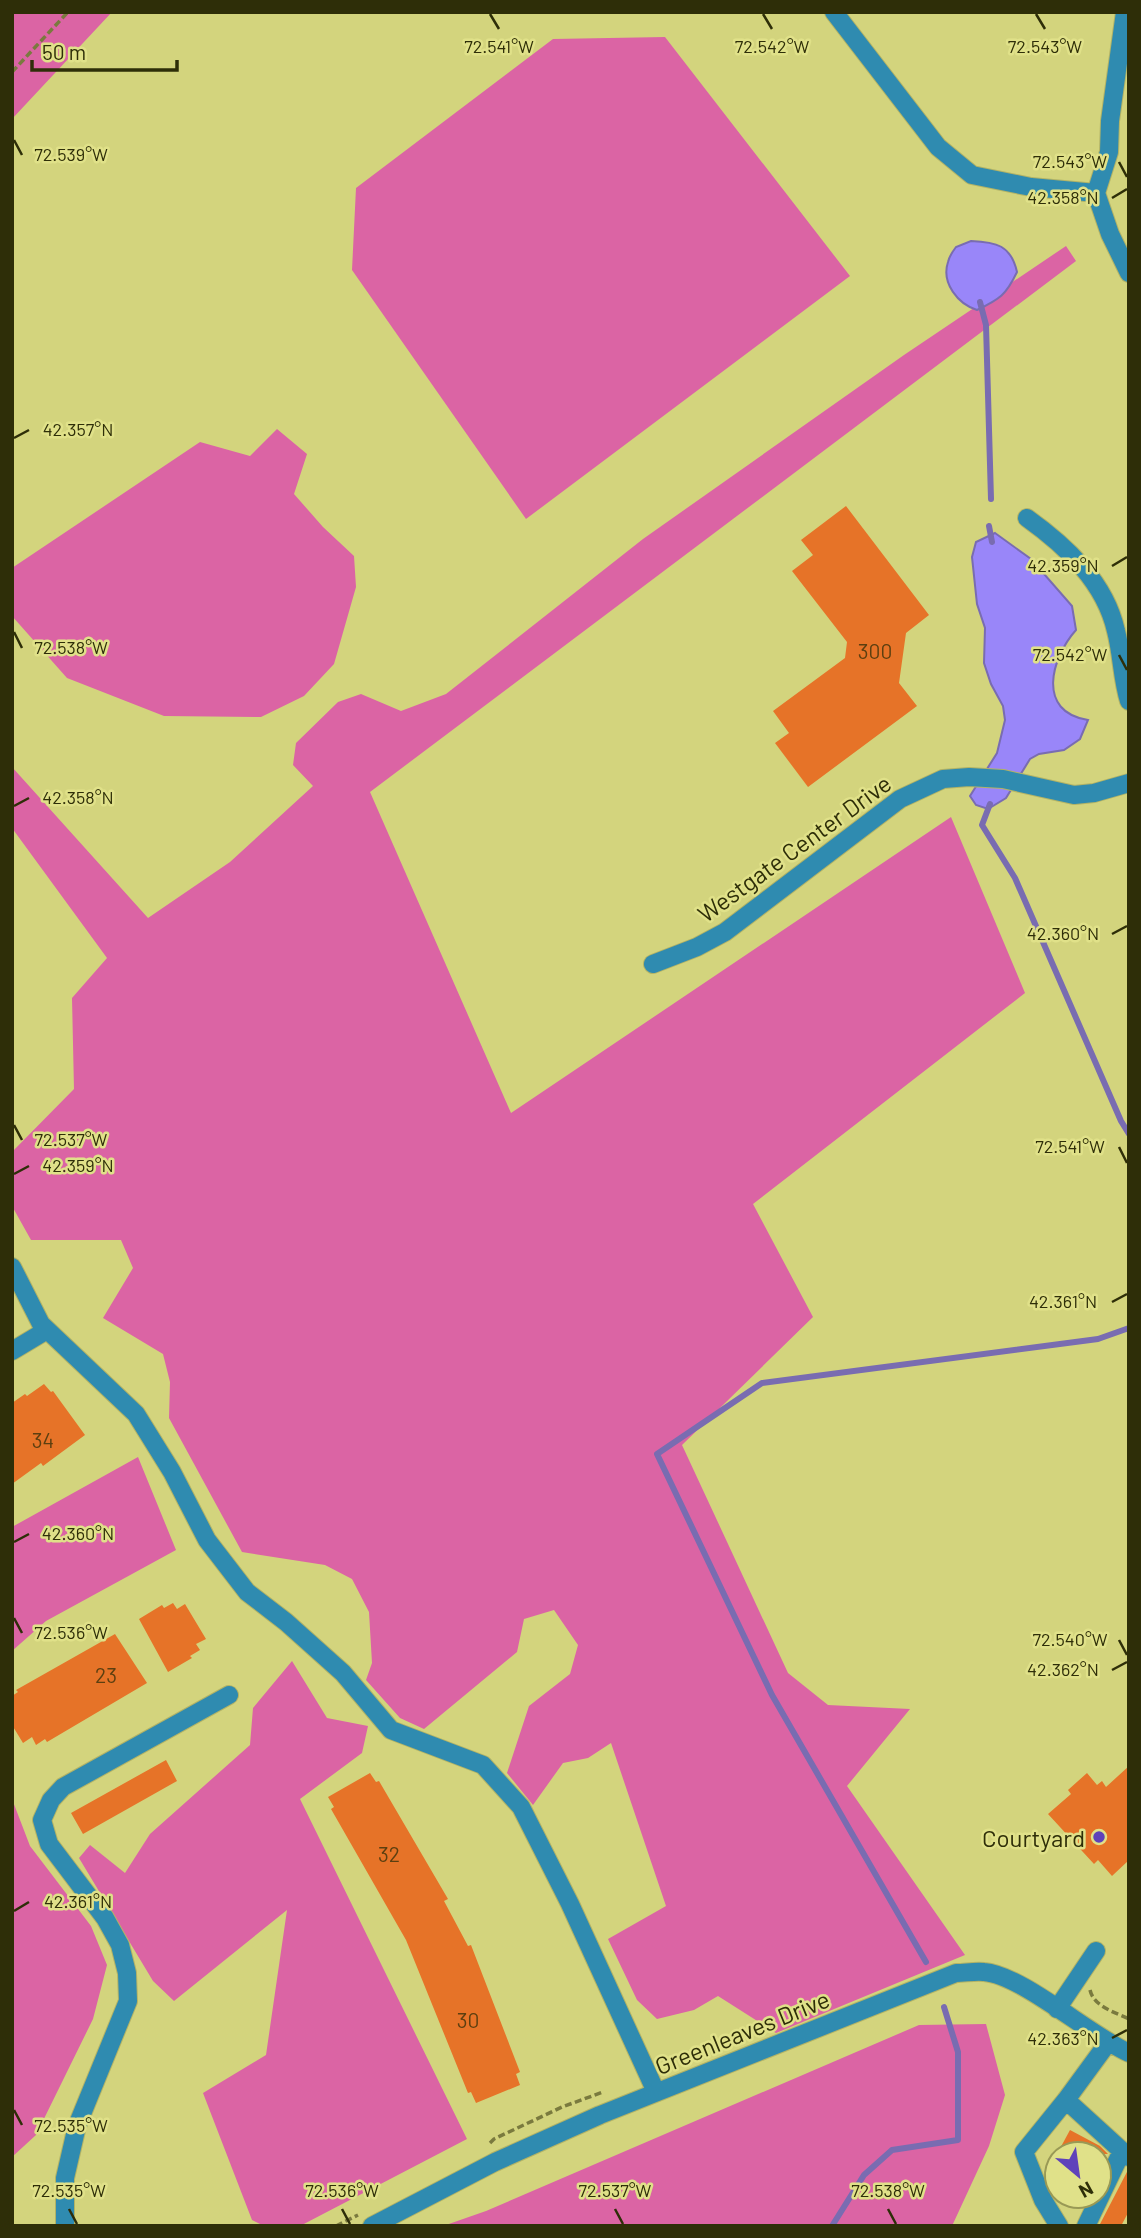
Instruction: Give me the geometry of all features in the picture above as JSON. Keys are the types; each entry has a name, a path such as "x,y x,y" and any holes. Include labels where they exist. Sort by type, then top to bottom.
{"street":[{"path":"834,12 938,147 972,175 1031,187 1097,193"},
{"path":"1125,12 1110,121 1109,152 1097,193 1110,234 1129,273"},
{"path":"1027,518 1068,550 1092,579 1104,600 1116,630 1129,701"},
{"name":"Westgate Center Drive","path":"653,964 697,947 725,932 900,799 943,779 1003,779 1074,795 1094,793 1129,783"},
{"path":"12,1267 41,1324 136,1414 172,1472 206,1540 247,1592 286,1622 343,1673 391,1730 483,1765 521,1807 570,1905 656,2092"},
{"path":"12,1350 47,1330"},
{"path":"65,2226 65,2178 77,2126 128,2001 127,1973 120,1945 105,1918 49,1844 42,1820 51,1800 63,1787 229,1695"},
{"path":"1057,2009 1096,1951"},
{"name":"Greenleaves Drive","path":"372,2226 495,2162 600,2115 957,1973 985,1972 1016,1983 1107,2043 1129,2053"},
{"path":"1059,2226 1043,2200 1024,2152 1107,2043"},
{"path":"1066,2100 1125,2154 1086,2226"}],"path":[{"path":"12,72 68,12"},
{"path":"1090,1987 1090,1994 1098,2004 1129,2019"}],"shaded area":[{"path":"12,12 112,12 12,119"},
{"path":"665,37 850,276 526,519 352,270 356,188 553,39"},
{"path":"971,241 988,242 1001,247 1011,256 1017,272 1002,296 977,310 963,303 953,292 946,270 956,247"},
{"path":"1066,246 1076,261 370,792 511,1113 951,817 1025,993 753,1204 813,1317 682,1445 788,1673 828,1705 910,1709 847,1786 965,1955 776,2033 718,1996 694,2010 657,2019 637,2000 608,1939 666,1906 611,1743 588,1758 563,1763 533,1805 507,1773 529,1706 570,1674 578,1645 554,1610 524,1619 517,1652 424,1729 400,1718 366,1680 372,1663 369,1612 352,1579 325,1565 242,1552 169,1418 170,1382 163,1354 103,1318 133,1268 121,1240 31,1240 12,1206 12,1152 74,1089 72,998 107,958 12,828 12,767 148,918 230,862 313,786 293,765 296,743 338,702 361,694 401,711 446,694 643,539 904,355"},
{"path":"277,429 307,454 294,494 323,527 354,556 356,587 334,664 304,696 261,717 164,716 67,678 12,616 12,568 200,442 250,456"},
{"path":"995,533 1031,559 1072,606 1076,630 1060,655 1053,682 1055,695 1061,706 1072,715 1088,720 1080,739 1064,750 1039,754 1030,759 1006,798 988,809 976,805 970,796 997,753 1005,720 1003,706 984,663 985,628 977,604 972,557 976,542"},
{"path":"138,1457 176,1550 46,1621 12,1651 12,1527"},
{"path":"292,1661 327,1718 368,1726 362,1753 300,1799 467,2139 300,2226 264,2226 252,2220 203,2093 266,2055 287,1910 174,2001 153,1981 79,1858 90,1845 125,1873 150,1834 250,1745 253,1708"},
{"path":"12,1799 30,1846 91,1926 107,1965 93,2019 36,2135 12,2157"},
{"path":"986,2024 1005,2095 989,2146 952,2226 443,2226 486,2211 919,2025"}],"building":[{"path":"846,506 929,615 906,633 899,683 917,706 808,787 775,743 789,733 773,711 845,658 847,642 792,571 813,555 801,540"},
{"path":"44,1384 53,1391 85,1435 43,1466 41,1463 12,1484 12,1403"},
{"path":"173,1603 177,1609 185,1604 206,1639 196,1644 200,1650 190,1656 192,1658 168,1672 139,1619 162,1605 164,1608"},
{"path":"115,1634 147,1683 47,1742 45,1739 36,1745 32,1737 23,1743 12,1725 12,1696 18,1692 16,1690"},
{"path":"166,1760 177,1781 83,1834 71,1813"},
{"name":"Courtyard","path":"1129,1766 1129,1860 1112,1876 1098,1860 1094,1864 1048,1814 1071,1794 1068,1790 1087,1773 1097,1785 1102,1781 1106,1787"},
{"path":"370,1773 376,1782 379,1781 448,1899 444,1901 468,1946 471,1945 520,2072 516,2074 520,2085 476,2103 471,2092 468,2093 406,1940 331,1809 334,1807 328,1797"},
{"path":"1070,2130 1089,2140 1065,2140"},
{"path":"1129,2168 1129,2211 1121,2226 1099,2226 1107,2210 1113,2210 1113,2199"}],"waterway":[{"path":"980,302 986,325 991,499"},
{"path":"989,526 992,542"},
{"path":"990,804 982,825 1015,878 1129,1134"},
{"path":"926,1962 772,1695 657,1454 762,1383 1098,1339 1129,1328"},
{"path":"832,2226 864,2175 892,2150 958,2140 958,2052 944,2007"}],"place":[{"name":"Courtyard","path":"1099,1837"}]}
